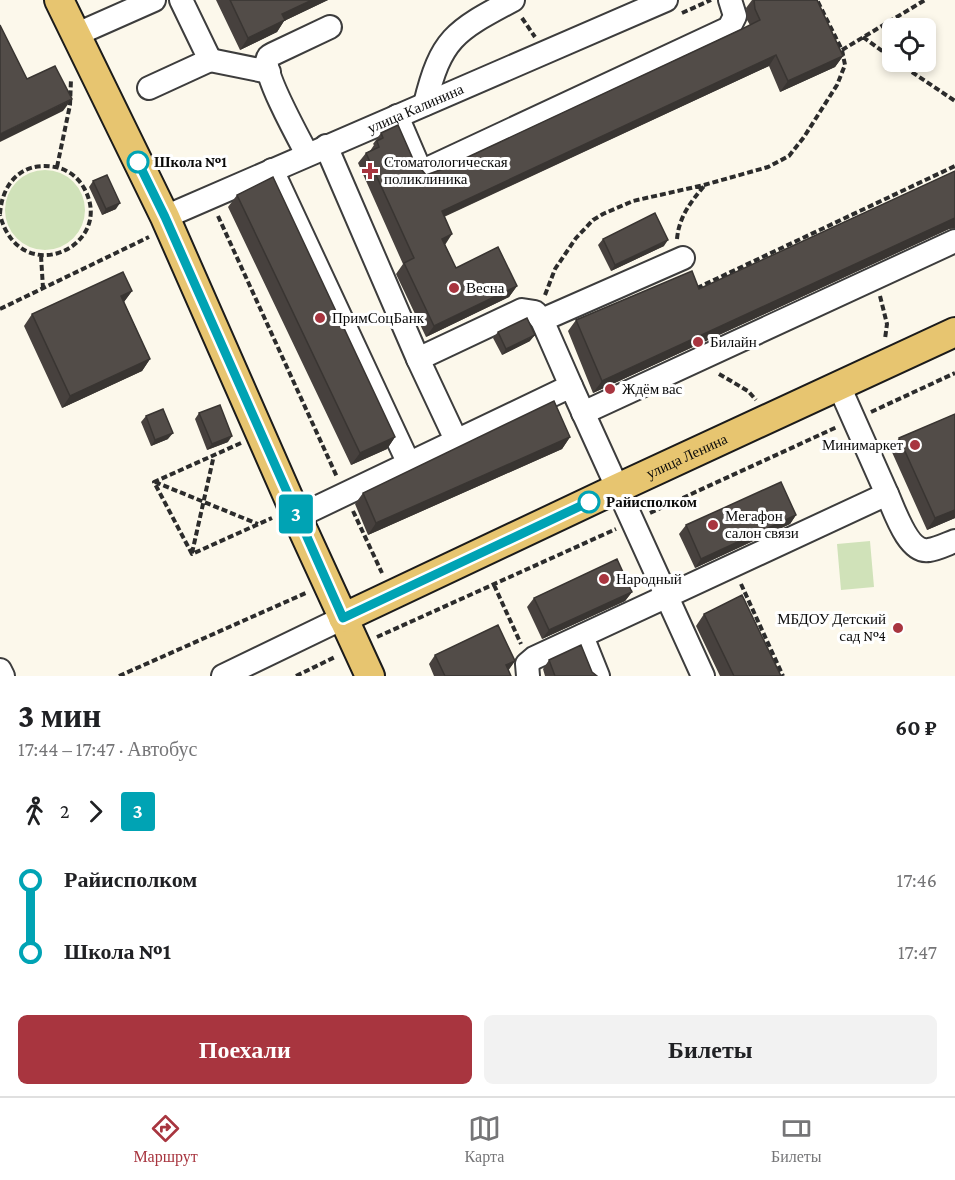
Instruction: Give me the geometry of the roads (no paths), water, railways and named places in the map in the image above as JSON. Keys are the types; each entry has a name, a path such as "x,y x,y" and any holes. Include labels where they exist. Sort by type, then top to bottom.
{"main road":[{"path":"59,0 157,227 288,516 343,618 370,676"},
{"name":"улица Ленина","path":"343,618 955,332"}],"street":[{"path":"75,35 154,0"},
{"path":"181,0 210,60"},
{"path":"425,104 439,59 458,31 513,0"},
{"name":"улица Калинина","path":"157,227 209,196 666,0"},
{"path":"397,116 418,165 427,170 729,28 734,23 735,16 730,0"},
{"path":"330,27 269,56 267,62 269,72 317,150 457,442"},
{"path":"149,88 210,60 269,72"},
{"path":"272,170 409,464"},
{"path":"583,413 955,241"},
{"path":"540,317 683,258"},
{"path":"418,359 522,310 535,312 540,317 703,676"},
{"path":"288,516 345,494 571,386"},
{"path":"838,386 910,543 918,550 927,551 955,541"},
{"path":"526,671 582,636 887,494"},
{"name":"улица Ленина","path":"223,676 343,618"},
{"path":"582,636 598,676"},
{"path":"0,670 3,676"}],"place":[{"name":"Школа №1","path":"138,162"},
{"name":"Стоматологическая поликлиника","path":"370,171"},
{"name":"Весна","path":"454,288"},
{"name":"ПримСоцБанк","path":"320,318"},
{"name":"Билайн","path":"698,342"},
{"name":"Ждём вас","path":"610,389"},
{"name":"Минимаркет","path":"915,445"},
{"name":"Райисполком","path":"589,502"},
{"name":"Мегафон салон связи","path":"713,525"},
{"name":"Народный","path":"604,579"},
{"name":"МБДОУ Детский сад №4","path":"898,628"}]}
